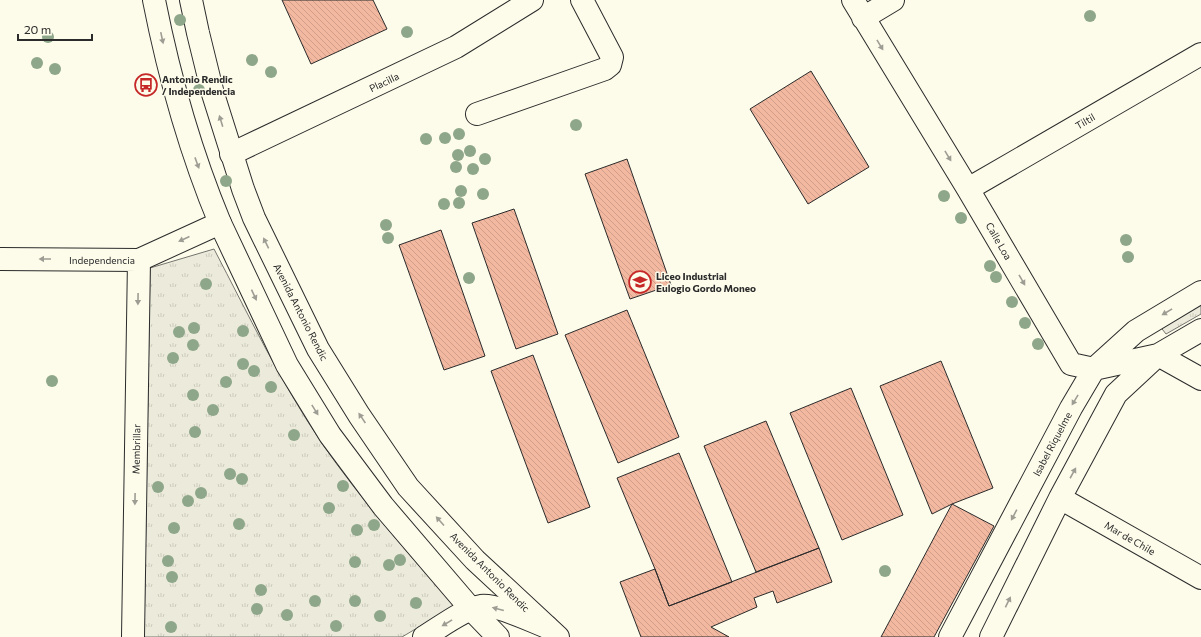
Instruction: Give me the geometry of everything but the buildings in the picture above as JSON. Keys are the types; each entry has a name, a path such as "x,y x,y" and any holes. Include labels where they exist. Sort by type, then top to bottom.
{"street":[{"path":"154,0 162,41 176,95 195,156 220,223 287,365 330,435 383,506 471,609 498,637"},
{"name":"Avenida Antonio Rendic","path":"191,0 213,94 231,154 254,218 315,342 359,415 408,487 475,560 553,632"},
{"name":"Placilla","path":"231,154 456,47 532,0"},
{"path":"477,114 605,70 610,65 612,57 582,0"},
{"path":"858,9 893,0"},
{"name":"Calle Loa","path":"858,9 968,189 1071,364 1094,369 1158,355"},
{"name":"Tiltil","path":"968,189 1201,54"},
{"name":"Independencia","path":"0,259 139,260 220,223"},
{"name":"Membrillar","path":"133,637 139,260"},
{"name":"Isabel Riquelme","path":"950,637 1071,408 1094,369 1136,331 1201,292"},
{"path":"991,637 1060,498 1116,394 1158,355 1201,330"},
{"path":"1158,355 1201,379"},
{"name":"Mar de Chile","path":"1060,498 1201,578"},
{"name":"Avenida Antonio Rendic","path":"471,609 483,606 499,608 553,632"},
{"path":"424,637 471,609"}],"green space":[{"path":"214,249 278,371 321,442 336,464 402,546 454,606 402,637 144,637 150,268"},
{"path":"1201,300 1201,314 1166,334 1159,325"}],"place":[{"name":"Antonio Rendic / Independencia","path":"146,85"},
{"name":"Liceo Industrial Eulogio Gordo Moneo","path":"640,282"}]}
